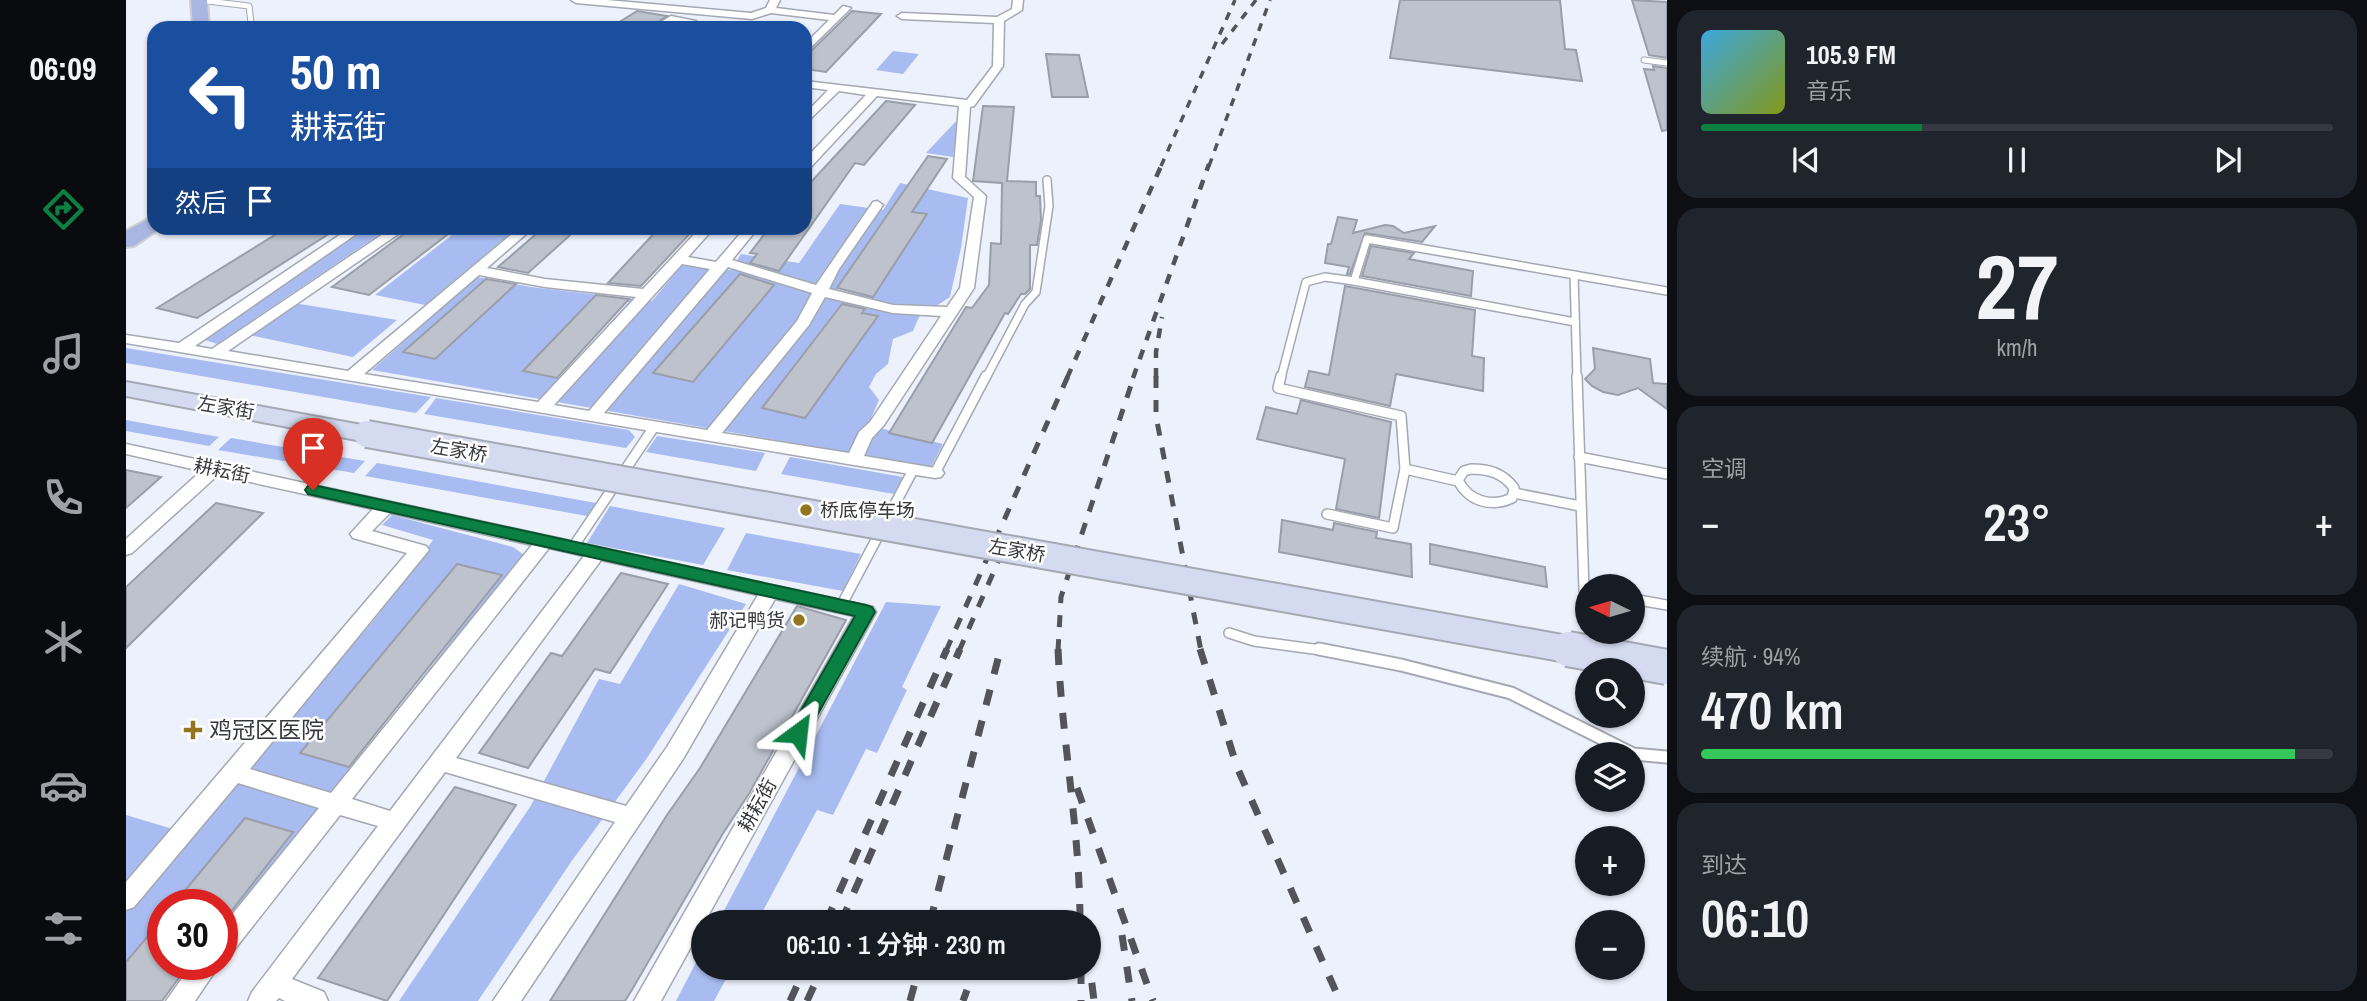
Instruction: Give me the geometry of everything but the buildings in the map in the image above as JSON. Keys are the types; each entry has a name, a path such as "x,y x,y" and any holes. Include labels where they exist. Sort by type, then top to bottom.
{"main road":[{"path":"199,0 200,21"},
{"path":"126,241 147,227"},
{"name":"左家街","path":"126,389 368,433"},
{"name":"左家桥","path":"368,433 1667,667"}],"street":[{"path":"576,0 752,16 772,5 837,18"},
{"path":"902,16 999,20 1017,10 1018,0"},
{"path":"812,43 846,8"},
{"path":"812,85 971,104 998,66 999,20"},
{"path":"812,114 836,88"},
{"path":"812,159 874,93"},
{"path":"854,460 865,436 876,425 967,288 980,196 959,178 965,103"},
{"path":"711,436 804,322 832,269 877,205"},
{"path":"183,347 348,235"},
{"path":"216,353 390,235"},
{"path":"352,376 518,235"},
{"path":"542,408 701,235"},
{"path":"593,416 746,235"},
{"path":"679,259 723,264 820,292 893,309 951,312"},
{"path":"476,270 545,283 646,295"},
{"path":"126,339 935,473"},
{"name":"耕耘街","path":"126,449 866,612 647,1001"},
{"path":"126,549 215,468"},
{"path":"126,899 420,550 359,534 387,506"},
{"path":"238,926 545,541"},
{"path":"315,1001 268,992 597,552"},
{"path":"506,1001 675,753 770,591"},
{"path":"440,762 631,817"},
{"path":"234,773 395,822"},
{"path":"187,999 198,980"}],"lane":[{"path":"199,0 249,6 251,21"},
{"path":"1644,60 1667,63"},
{"path":"935,473 1025,304 1036,292 1049,206 1047,180"},
{"path":"1354,281 1367,239 1667,290"},
{"path":"1574,275 1583,574"},
{"path":"1327,514 1394,528 1405,470 1401,416 1278,388 1306,282 1325,277 1354,281 1575,322"},
{"path":"573,547 654,427"},
{"path":"1578,457 1667,474"},
{"path":"841,606 912,470"},
{"path":"1405,470 1458,481 1472,497 1491,503 1507,501 1514,492"},
{"path":"1458,481 1464,471 1489,470 1505,478 1514,492 1580,506"},
{"path":"1645,601 1667,604"},
{"path":"1229,633 1254,641 1312,648 1401,665 1511,693 1633,754 1667,757"}],"shaded area":[{"path":"893,51 919,54 903,74 876,70"},
{"path":"958,119 953,157 926,153"},
{"path":"900,183 968,198 950,297 919,317 913,331 893,339 888,364 876,374 869,387 879,400 868,425 943,444 931,467 372,370 477,277 531,287 652,301 683,264 731,270 741,254 799,263 840,204 883,210","holes":["893,209 927,215 873,297 836,290","482,282 511,289 435,359 404,351","596,295 629,302 560,378 524,371","838,308 877,316 763,408"]},
{"path":"358,235 379,235 217,344 202,339"},
{"path":"452,235 509,235 425,305 375,295"},
{"path":"294,303 397,320 353,357 249,335"},
{"path":"126,348 431,397 416,413 126,363"},
{"path":"436,398 629,430 635,437 626,448 424,414"},
{"path":"126,420 219,437 209,446 126,431"},
{"path":"657,436 765,453 756,471 646,452"},
{"path":"231,438 365,461 354,473 218,450"},
{"path":"790,457 903,477 894,494 781,474"},
{"path":"377,463 596,503 587,516 365,476"},
{"path":"610,506 725,528 703,565 587,543"},
{"path":"392,515 513,547 524,555 238,912 238,902 293,832 245,818 186,889 147,889 147,937 126,962 126,912 378,615 433,540 382,525","holes":["457,564 502,575 352,768 301,753"]},
{"path":"746,533 861,554 843,591 727,570"},
{"path":"679,584 746,604 647,758 571,862 478,1001 399,1001 530,807 599,679 620,684"},
{"path":"886,602 941,606 902,687 907,690 877,753 866,749 833,815 817,810 763,910 724,910"},
{"path":"126,815 176,830 126,888"},
{"path":"691,972 691,980 725,980 714,1001 676,1001"}],"railway":[{"path":"1161,166 1235,0"},
{"path":"1222,44 1256,0"},
{"path":"1209,166 1270,0"},
{"path":"1067,378 1162,164"},
{"path":"1133,378 1209,164"},
{"path":"1162,317 1156,352 1156,416 1201,651"},
{"path":"946,651 1068,376"},
{"path":"1058,650 1061,597 1134,376"},
{"path":"959,651 1005,546"},
{"path":"831,910 947,649"},
{"path":"846,910 960,649"},
{"path":"1200,649 1237,767 1340,1001"},
{"path":"1058,650 1080,910"},
{"path":"933,910 999,655"},
{"path":"1077,788 1153,1001"},
{"path":"1122,935 1132,1001"},
{"path":"790,1001 800,980"},
{"path":"807,1001 817,980"},
{"path":"910,1001 916,980"},
{"path":"1081,980 1081,1001"},
{"path":"1091,980 1094,1001"},
{"path":"963,1001 967,990"}],"place":[{"name":"桥底停车场","path":"806,510"},
{"name":"郝记鸭货","path":"799,620"},
{"name":"鸡冠区医院","path":"193,730"}],"route":[{"path":"313,490 866,612 798,733"}]}
